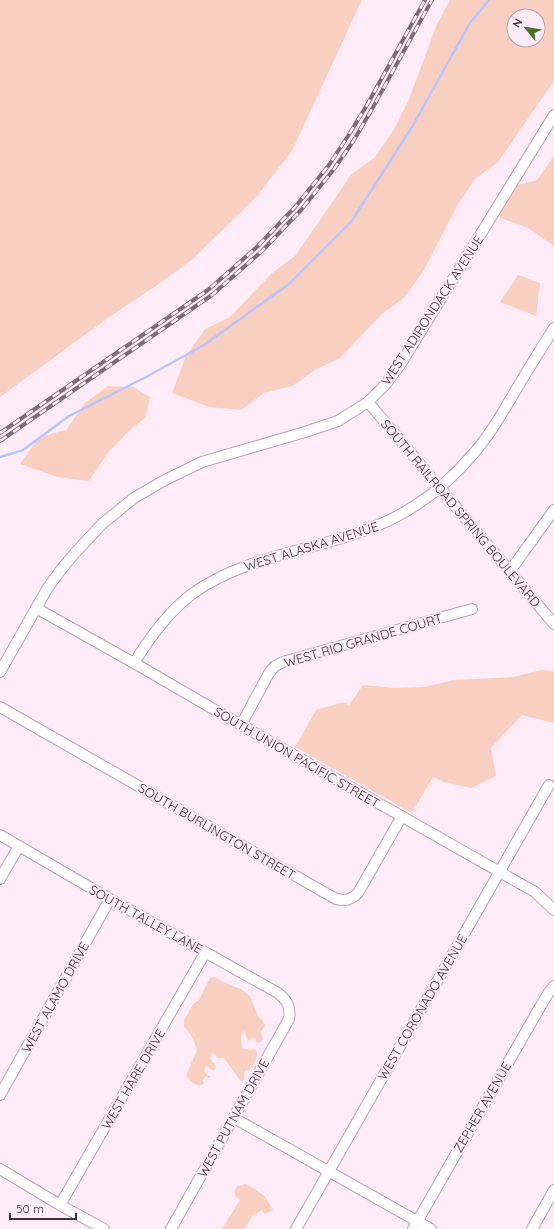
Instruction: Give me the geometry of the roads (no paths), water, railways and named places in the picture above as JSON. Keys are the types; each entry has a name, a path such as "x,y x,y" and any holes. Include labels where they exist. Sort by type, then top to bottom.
{"street":[{"name":"WEST ADIRONDACK AVENUE","path":"0,672 36,608 74,553 102,524 134,498 165,480 202,462 306,432 338,421 368,402 385,385 400,365 554,115"},
{"name":"WEST ALASKA AVENUE","path":"134,663 150,638 169,615 193,594 210,583 243,567 345,538 382,524 414,506 440,487 475,453 492,430 554,328"},
{"name":"SOUTH RAILROAD SPRING BOULEVARD","path":"368,402 554,624"},
{"path":"510,571 554,510"},
{"name":"SOUTH UNION PACIFIC STREET","path":"36,608 535,892 554,910"},
{"name":"WEST RIO GRANDE COURT","path":"240,725 274,666 282,662 472,608"},
{"name":"SOUTH BURLINGTON STREET","path":"0,707 336,900 344,901 352,899 358,893 402,816"},
{"name":"WEST CORONADO AVENUE","path":"296,1229 549,785"},
{"name":"SOUTH TALLEY LANE","path":"0,835 205,953 278,993 284,998 289,1006"},
{"path":"0,879 19,846"},
{"name":"WEST ALAMO DRIVE","path":"0,1095 110,899"},
{"name":"WEST HARE DRIVE","path":"60,1205 205,953"},
{"name":"ZEPHER AVENUE","path":"415,1225 540,1006 554,986"},
{"name":"WEST PUTNAM DRIVE","path":"171,1229 289,1019 289,1006"},
{"path":"234,1118 329,1171 415,1225 431,1229"},
{"path":"0,1169 104,1229"},
{"path":"532,1229 554,1190"}],"waterway":[{"path":"0,457 23,450 69,416 146,377 204,345 289,284 351,222 412,127 470,23 489,0"}],"railway":[{"path":"0,433 208,290 257,247 296,206 329,165 367,105 425,0"},
{"path":"0,441 212,295 262,251 301,210 334,169 354,140 432,0"}]}
